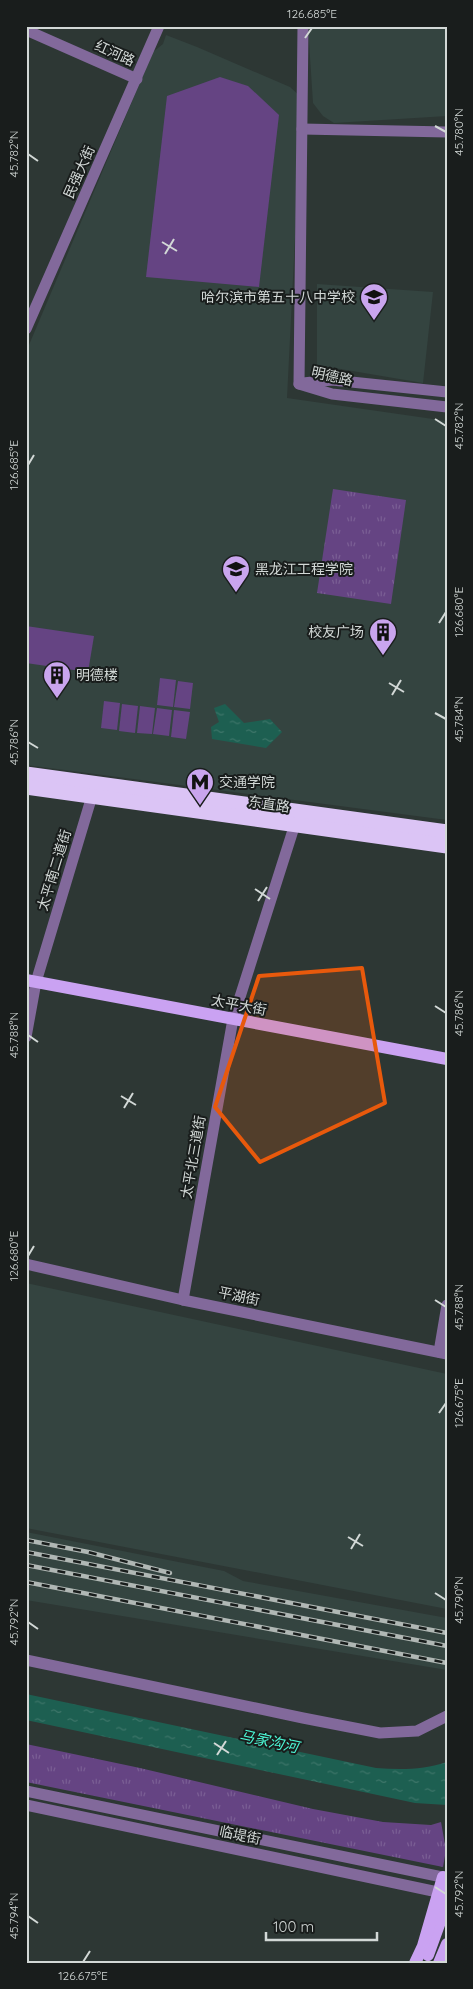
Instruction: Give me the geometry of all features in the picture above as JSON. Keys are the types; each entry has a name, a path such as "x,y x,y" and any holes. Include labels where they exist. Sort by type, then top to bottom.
{"highway":[{"name":"东直路","path":"26,774 447,832"},
{"name":"东直路","path":"26,787 447,846"}],"main road":[{"name":"太平大街","path":"31,981 447,1059"},
{"path":"424,1963 440,1922 445,1878"},
{"path":"415,1963 444,1895"},
{"path":"439,1963 447,1944"}],"street":[{"name":"民强大街","path":"26,330 159,26"},
{"path":"299,384 303,26"},
{"name":"红河路","path":"26,30 136,79"},
{"path":"302,129 447,132"},
{"name":"明德路","path":"299,384 332,380 447,392"},
{"name":"明德路","path":"299,384 332,394 447,407"},
{"name":"太平南二道街","path":"26,1037 31,981 92,796"},
{"name":"太平北三道街","path":"183,1300 233,1019 295,824"},
{"name":"平湖街","path":"26,1264 183,1300 443,1353"},
{"path":"443,1353 447,1305"},
{"path":"26,1660 380,1733 417,1731 447,1716"},
{"name":"临堤街","path":"26,1791 445,1878"},
{"name":"临堤街","path":"26,1805 444,1895"}],"highlighted area":[{"path":"362,968 385,1103 260,1162 215,1107 259,976"}],"shaded area":[{"path":"308,26 447,26 447,116 334,123 323,116 313,103"},
{"name":"黑龙江工程学院","path":"166,35 290,87 302,98 287,398 447,421 447,820 26,765 26,352 153,52 163,44"},
{"name":"哈尔滨市第五十八中学校","path":"317,284 433,292 423,383 317,365"},
{"path":"26,1283 447,1374 447,1609 26,1528"},
{"path":"26,1532 224,1571 243,1581 447,1618 447,1670 26,1600"}],"green space":[{"path":"220,77 248,86 279,115 259,287 146,277 167,96"},
{"path":"333,489 406,500 391,604 317,593"},
{"path":"26,626 94,636 88,672 26,663"},
{"path":"160,678 176,680 173,707 157,705"},
{"path":"178,681 193,683 190,709 174,707"},
{"path":"104,701 120,703 117,730 101,728"},
{"path":"122,704 138,706 135,733 119,731"},
{"path":"140,706 155,708 152,734 137,733"},
{"path":"157,708 172,710 169,736 153,734"},
{"path":"174,710 190,712 186,739 171,737"},
{"path":"26,1744 140,1768 313,1809 383,1822 431,1825 441,1822 446,1850 443,1867 26,1782"}],"water":[{"path":"225,704 244,723 270,719 282,732 266,748 212,739 211,727 219,722 214,708"},
{"path":"26,1694 376,1768 412,1769 430,1767 447,1762 447,1805 415,1803 26,1720"}],"railway":[{"path":"26,1540 88,1552 170,1573"},
{"path":"26,1552 447,1633"},
{"path":"26,1565 447,1646"},
{"path":"26,1582 447,1663"}],"place":[{"name":"哈尔滨市第五十八中学校","path":"374,321"},
{"name":"黑龙江工程学院","path":"236,593"},
{"name":"校友广场","path":"383,656"},
{"name":"明德楼","path":"57,699"},
{"name":"交通学院","path":"200,806"}],"water label":[{"name":"马家沟河","path":"269,1741"}]}
